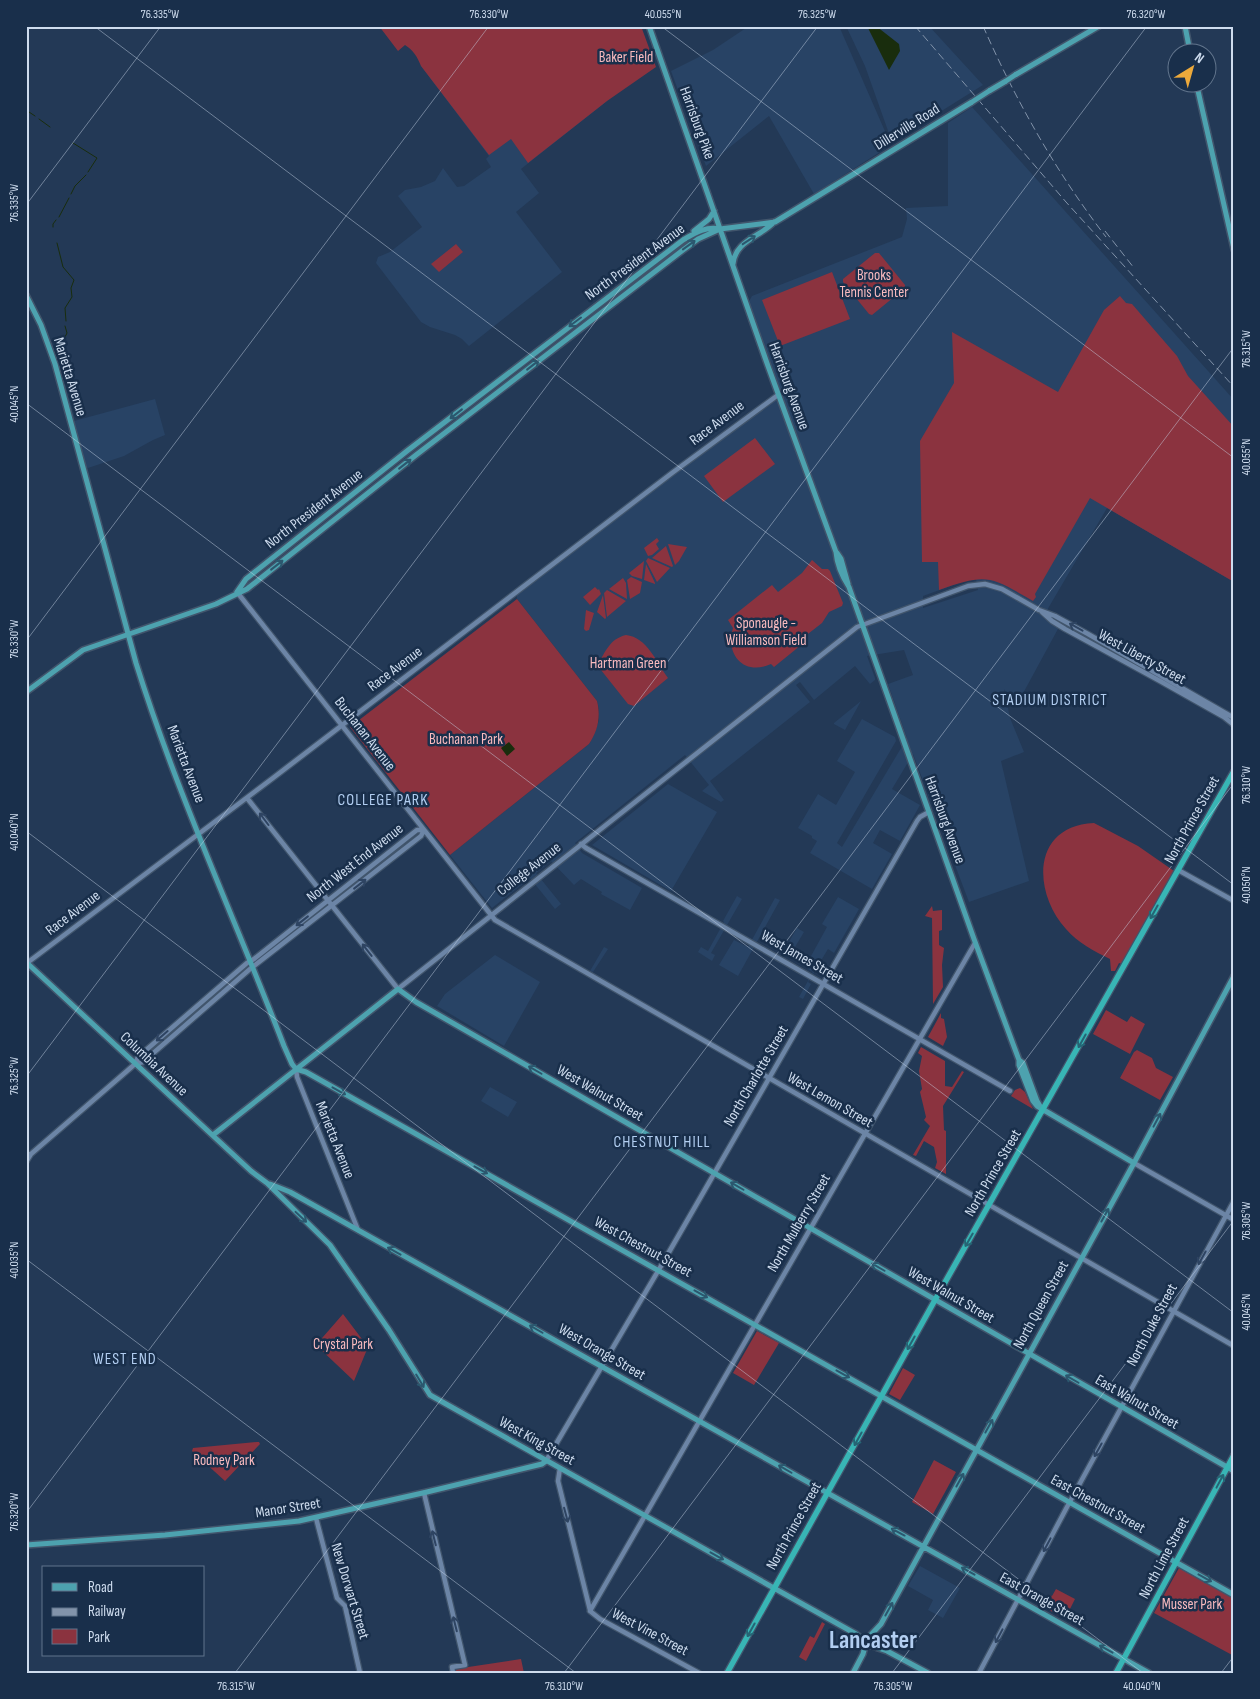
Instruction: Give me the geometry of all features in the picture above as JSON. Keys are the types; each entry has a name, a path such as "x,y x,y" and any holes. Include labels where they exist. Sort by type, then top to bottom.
{"highway":[{"name":"North Prince Street","path":"727,1673 1234,771"},
{"name":"North Lime Street","path":"1116,1673 1234,1455"}],"main road":[{"name":"Harrisburg Pike","path":"649,26 720,229"},
{"name":"Dillerville Road","path":"720,229 775,222 1015,75 1099,26"},
{"path":"1185,26 1188,42"},
{"path":"1198,92 1234,249"},
{"path":"683,240 709,219 714,210"},
{"path":"733,265 734,256 739,248 768,229 775,222"},
{"name":"North President Avenue","path":"26,692 79,651 227,600 237,592 244,581 269,560 683,240 705,229 720,229"},
{"name":"North President Avenue","path":"237,592 247,589 412,458 683,250 698,239 720,229"},
{"name":"Harrisburg Avenue","path":"720,229 778,395 836,552 848,576 849,587 975,943 1019,1060 1023,1063 1037,1101 1043,1111"},
{"name":"Marietta Avenue","path":"26,294 41,325 56,369 149,704 250,961 288,1055 296,1069"},
{"name":"Columbia Avenue","path":"27,962 135,1064 267,1183"},
{"name":"North Queen Street","path":"865,1643 868,1637 881,1624 1134,1163 1234,976"},
{"name":"College Avenue","path":"213,1134 398,989"},
{"name":"West Walnut Street","path":"398,989 424,1006 1028,1354"},
{"name":"West Chestnut Street","path":"296,1069 306,1072 976,1450"},
{"path":"1043,1111 1134,1163"},
{"name":"West Orange Street","path":"267,1183 290,1192 924,1546"},
{"name":"West King Street","path":"267,1183 330,1245 398,1344 426,1392 856,1634 865,1643 887,1651 928,1673"},
{"name":"East Walnut Street","path":"1028,1354 1234,1471"},
{"name":"East Chestnut Street","path":"976,1450 1234,1594"},
{"name":"Manor Street","path":"26,1545 165,1535 316,1518 542,1464 546,1461"},
{"name":"East Orange Street","path":"924,1546 1149,1673"},
{"path":"853,1673 863,1654 865,1643"}],"street":[{"name":"Race Avenue","path":"27,962 247,798 672,473 778,395"},
{"name":"West Liberty Street","path":"862,624 968,586 977,584 992,586 1002,589 1039,610 1055,616 1234,718"},
{"name":"Buchanan Avenue","path":"237,592 491,915"},
{"name":"West Liberty Street","path":"1039,610 1052,621 1143,671 1234,725"},
{"name":"College Avenue","path":"398,989 862,624"},
{"name":"West Walnut Street","path":"247,798 398,989"},
{"name":"North Charlotte Street","path":"546,1461 659,1270 917,822 920,817 929,812"},
{"name":"North West End Avenue","path":"417,830 424,830 421,836 253,967 143,1062 135,1064 138,1057 250,961 417,830"},
{"name":"West James Street","path":"582,844 1010,1091"},
{"path":"1178,870 1234,901"},
{"name":"West Lemon Street","path":"491,915 494,920 514,932 1234,1346"},
{"name":"North Mulberry Street","path":"590,1611 975,943"},
{"path":"26,1162 28,1155 135,1064"},
{"name":"Marietta Avenue","path":"296,1069 297,1077 358,1230"},
{"path":"1134,1163 1234,1220"},
{"name":"North Duke Street","path":"979,1673 1121,1407 1234,1201"},
{"path":"560,1468 558,1481 589,1600 590,1611"},
{"path":"424,1493 465,1665 452,1667 453,1673"},
{"name":"New Dorwart Street","path":"316,1518 337,1598 345,1606 360,1673"},
{"name":"West Vine Street","path":"590,1611 600,1619 699,1673"}],"shaded area":[{"path":"749,26 839,26 891,145 814,194 769,116 706,166 671,71 713,50"},
{"path":"846,26 929,26 983,85 892,142 865,66"},
{"path":"867,26 876,26 899,44 900,51 889,70"},
{"path":"421,66 607,101 521,169 539,193 516,212 562,272 469,346 455,335 421,322 376,263 378,257 390,252 422,227 398,196 405,190 421,187 435,181 443,168 457,187 464,186 491,167 486,159 489,156"},
{"path":"972,107 1234,400 1234,582 1107,508 1043,617 1059,627 1015,708 1004,689 1010,718 1024,752 1001,761 1029,881 969,902 913,754 892,789 920,805 900,841 880,830 873,843 892,854 872,889 810,853 817,841 798,828 818,794 836,805 855,772 837,761 862,719 895,737 896,741 837,843 842,847 907,738 888,684 913,675 904,650 867,656 875,678 870,684 855,666 814,700 800,682 796,685 810,702 710,781 724,800 721,802 702,791 709,785 685,755 575,843 582,853 642,888 630,910 601,894 602,892 581,879 574,885 551,861 536,873 561,904 555,909 530,878 492,908 450,855 589,744 599,720 597,701 517,599 517,592 778,395 747,305 752,296 902,237 907,219 906,208 948,206 948,123","holes":["976,579 978,590 923,608 923,596 967,580"]},
{"path":"155,399 165,435 124,456 88,468 86,467 74,421"},
{"path":"861,701 845,730 834,724 834,723"},
{"path":"509,742 515,749 507,756 501,748"},
{"path":"668,784 717,812 671,891 592,845"},
{"path":"737,896 742,899 711,953 715,955 712,961 698,952 701,947 708,951"},
{"path":"838,897 859,909 834,953 828,949 808,982 811,984 803,999 799,997 813,972 805,967 827,927 822,924"},
{"path":"775,898 780,900 738,976 719,965 734,940 748,947"},
{"path":"797,928 804,932 789,957 782,954"},
{"path":"604,947 608,949 593,972 590,971"},
{"path":"495,955 540,982 504,1046 437,1006 445,994"},
{"path":"490,1087 517,1102 508,1117 481,1101"},
{"path":"920,1566 960,1588 943,1618 928,1610 933,1600 908,1586"}],"green space":[{"name":"Baker Field","path":"379,26 641,26 656,67 607,101 528,163 511,139 489,155 421,66 413,51 405,45 398,51"},
{"path":"456,244 463,252 439,272 431,264"},
{"name":"Brooks Tennis Center","path":"875,253 879,253 905,285 905,288 872,315 869,314 843,282 843,279"},
{"path":"832,272 850,319 780,346 762,300"},
{"path":"1120,296 1126,303 1132,304 1177,356 1188,376 1234,427 1234,582 1090,498 1035,594 1036,597 1033,601 1007,586 988,580 968,581 939,590 938,562 922,562 920,441 954,383 952,332 1058,392 1104,310"},
{"path":"755,438 775,464 723,502 704,476"},
{"path":"657,538 659,541 656,544 659,549 648,556 644,548"},
{"path":"668,544 687,547 675,565"},
{"path":"666,546 673,566 672,567 652,558"},
{"path":"648,558 670,568 657,582 646,561"},
{"name":"Sponaugle - Williamson Field","path":"812,560 822,569 830,571 843,603 842,606 829,612 822,623 804,637 806,641 774,667 771,664 753,667 739,661 732,647 733,628 728,620 772,585 778,592 802,573"},
{"path":"644,561 642,579 629,573"},
{"path":"646,564 655,583 655,584 644,580"},
{"path":"631,577 642,582 640,593 630,599 627,580"},
{"path":"623,578 626,583 627,599 609,589"},
{"path":"595,587 599,589 601,594 590,605 583,597"},
{"path":"607,590 626,601 607,617 604,593"},
{"path":"603,595 606,618 605,619 597,612"},
{"name":"Buchanan Park","path":"517,599 597,701 599,718 597,729 589,744 450,855 350,727"},
{"path":"586,610 594,613 589,630 586,631 584,629"},
{"name":"Hartman Green","path":"626,635 640,640 646,646 668,678 634,706 628,704 597,665 612,643"},
{"path":"1094,823 1138,846 1174,871 1122,964 1119,963 1115,971 1111,971 1110,959 1081,943 1066,929 1055,914 1047,897 1044,880 1044,863 1049,848 1059,835 1074,827"},
{"path":"932,906 933,911 942,910 942,930 939,931 939,945 944,948 942,965 943,987 933,1004 932,918 925,916"},
{"path":"1106,1010 1127,1022 1131,1016 1145,1024 1130,1054 1093,1034"},
{"path":"941,1013 947,1037 943,1046 928,1037"},
{"path":"921,1047 945,1061 945,1086 952,1087 962,1071 964,1072 943,1106 944,1130 946,1131 946,1174 935,1168 937,1162 934,1147 924,1141 916,1156 913,1155 930,1126 924,1120 926,1117 920,1092 922,1089 919,1071 922,1056 918,1053"},
{"path":"1137,1050 1152,1058 1156,1068 1173,1077 1160,1100 1120,1078 1134,1052"},
{"path":"1020,1088 1025,1092 1033,1109 1011,1096 1015,1090"},
{"name":"Crystal Park","path":"343,1314 368,1347 354,1381 316,1345"},
{"path":"757,1331 779,1343 754,1385 733,1373"},
{"path":"903,1368 915,1375 900,1400 889,1394"},
{"name":"Rodney Park","path":"259,1442 260,1444 225,1481 192,1451 193,1448"},
{"path":"934,1460 956,1472 933,1514 912,1502"},
{"name":"Musser Park","path":"1179,1568 1234,1599 1234,1656 1154,1613"},
{"path":"1056,1589 1075,1599 1065,1619 1042,1606 1046,1603 1049,1595 1052,1596"},
{"path":"822,1622 825,1624 806,1661 799,1657 810,1636 814,1638"},
{"path":"521,1659 524,1673 456,1673 455,1669"}],"waterway":[{"path":"26,110 35,116"},
{"path":"39,119 50,127"},
{"path":"73,143 97,158 88,172"},
{"path":"71,194 75,186 86,175"},
{"path":"59,217 69,198"},
{"path":"53,227 56,220"},
{"path":"57,243 63,267 74,280 71,288 72,297 65,308 66,321"},
{"path":"59,353 64,348 63,341 67,333 65,326"}],"railway":[{"path":"915,26 1066,202 1234,387"},
{"path":"983,26 1023,109 1038,135 1070,187 1106,237"},
{"path":"1105,231 1134,268"}],"district":[{"name":"STADIUM DISTRICT","path":"1050,700"},
{"name":"COLLEGE PARK","path":"383,800"},
{"name":"CHESTNUT HILL","path":"662,1142"},
{"name":"WEST END","path":"125,1359"},
{"name":"Lancaster","path":"873,1640"}]}
